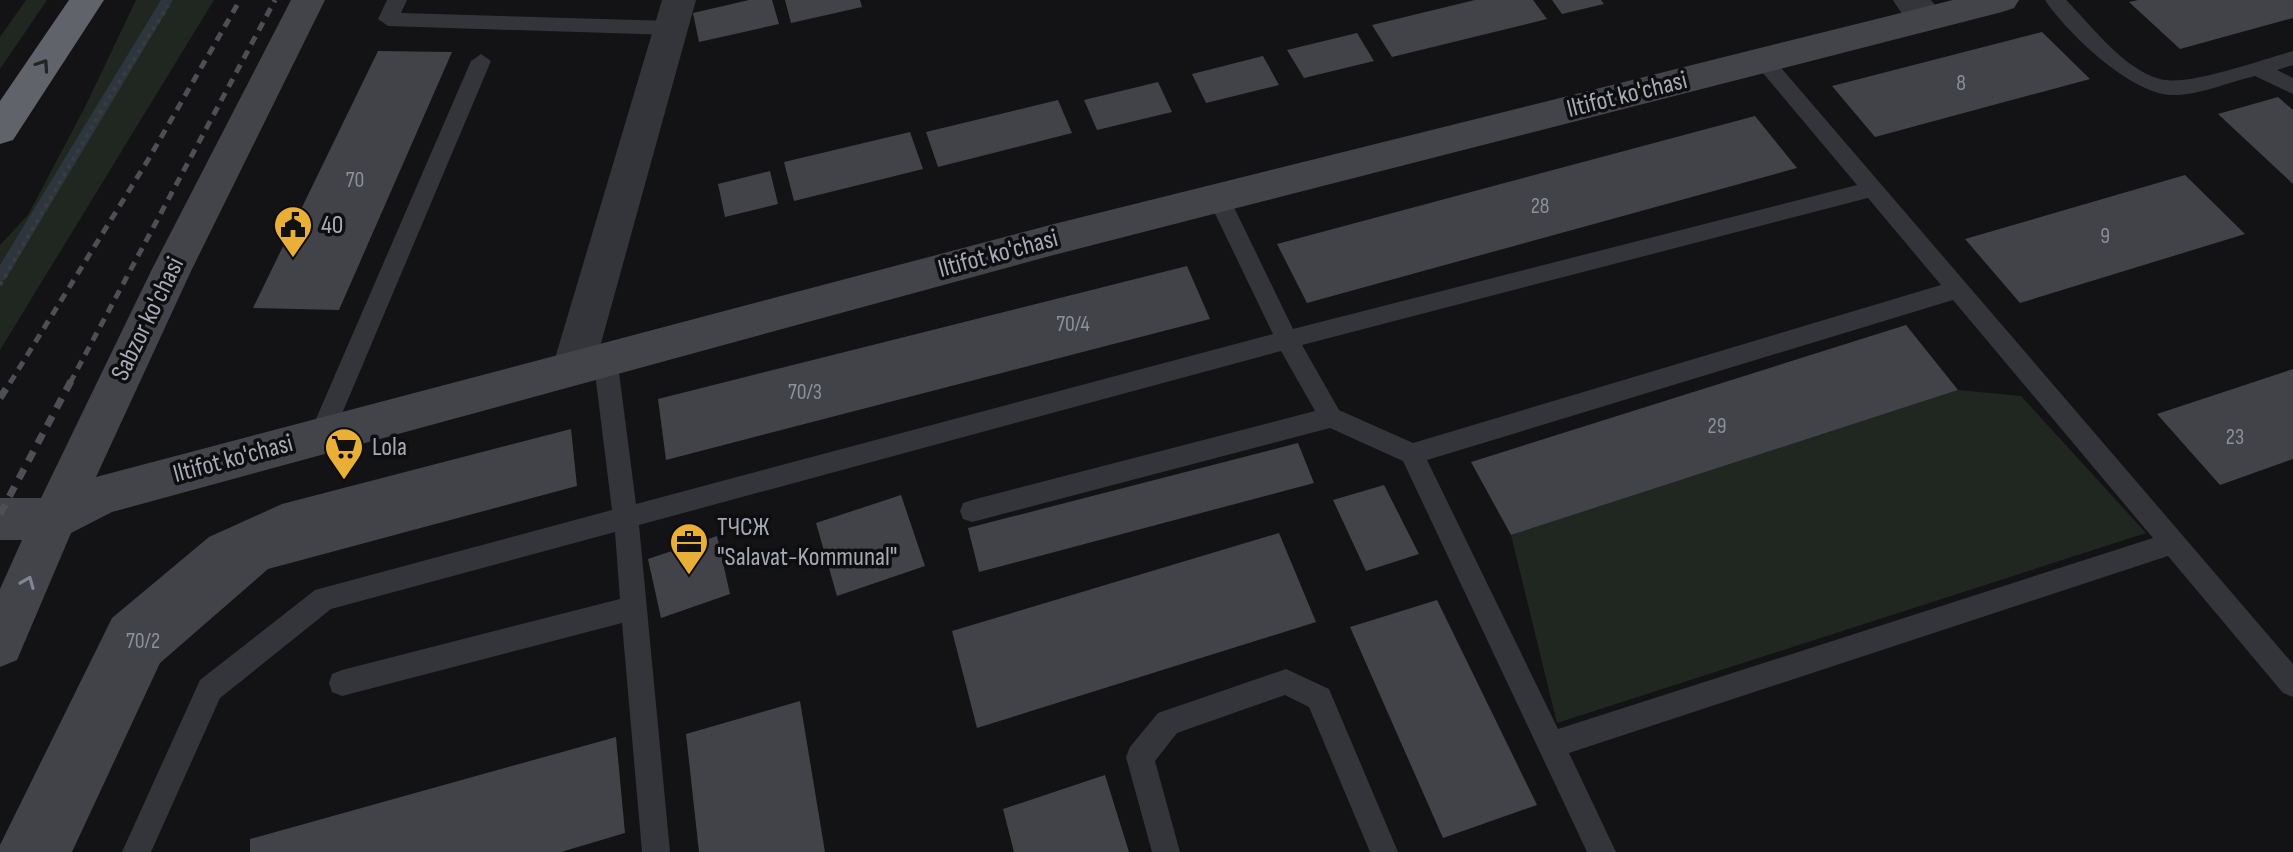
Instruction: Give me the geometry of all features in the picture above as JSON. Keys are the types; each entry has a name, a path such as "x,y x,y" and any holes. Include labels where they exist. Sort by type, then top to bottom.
{"highway":[{"path":"0,130 87,0"}],"street":[{"name":"Sabzor ko'chasi","path":"0,644 54,519 172,269 308,0"},
{"name":"Iltifot ko'chasi","path":"0,519 54,519 102,495 589,361 1218,197 1764,61 1919,9 2002,0"},
{"path":"589,361 678,7"}],"lane":[{"path":"397,0 388,19 678,7"},
{"path":"2055,0 2122,66 2146,83 2170,88 2293,58"},
{"path":"321,435 481,61"},
{"path":"1764,61 1875,188 2293,684"},
{"path":"2257,68 2293,87"},
{"path":"136,852 210,689 324,599 1287,340 1875,188"},
{"path":"1218,197 1287,340 1331,417 1412,454 1551,745 1594,850"},
{"path":"1412,454 1959,289"},
{"path":"589,361 626,519 656,852"},
{"path":"972,511 1331,417"},
{"path":"1551,745 2173,543"},
{"path":"342,683 634,608"},
{"path":"1166,852 1140,757 1168,723 1286,682 1319,698 1384,852"}],"path":[{"path":"0,285 107,101 168,6"}],"shaded area":[{"path":"26,0 47,0 0,69 0,37"},
{"path":"136,0 214,0 0,350 0,245 28,215 85,107"},
{"path":"1958,390 2021,396 2146,533 1557,723 1511,535"}],"building":[{"path":"749,0 772,0 779,24 699,42 693,13"},
{"path":"785,0 860,0 862,7 791,23"},
{"path":"1475,0 1533,0 1547,19 1392,57 1372,25"},
{"path":"1552,0 1601,0 1604,4 1562,14"},
{"path":"2293,0 2293,18 2180,49 2129,2"},
{"path":"2042,32 2090,79 1875,137 1832,86"},
{"path":"1357,33 1374,61 1304,78 1287,50"},
{"path":"378,51 452,52 339,310 253,308"},
{"path":"1263,56 1279,85 1206,103 1192,74"},
{"path":"1158,82 1172,112 1097,130 1084,100"},
{"path":"2278,97 2293,110 2293,184 2218,114"},
{"path":"1058,100 1072,133 938,167 926,132"},
{"path":"1755,116 1797,168 1307,303 1277,244"},
{"path":"910,132 923,169 794,201 784,162"},
{"path":"770,171 778,204 725,217 718,184"},
{"path":"2185,175 2245,234 2020,303 1965,239"},
{"path":"1187,266 1210,319 666,460 658,399"},
{"path":"1906,325 1958,390 1511,535 1471,462"},
{"path":"2293,369 2293,459 2220,485 2157,414"},
{"path":"571,429 577,486 268,569 160,663 72,852 0,852 0,845 112,618 209,537 282,504"},
{"path":"1298,443 1314,483 979,572 968,528"},
{"path":"1384,485 1419,554 1366,571 1333,500"},
{"path":"901,495 925,566 837,596 816,523"},
{"path":"1279,533 1316,622 977,728 952,631"},
{"name":"ТЧСЖ \"Salavat-Kommunal\"","path":"717,536 730,594 661,618 648,559"},
{"path":"1437,600 1537,805 1443,838 1350,627"},
{"path":"800,701 825,852 699,852 686,734"},
{"path":"616,737 625,833 561,852 250,852 250,839"},
{"path":"1105,775 1129,852 1014,852 1003,809"}],"waterway":[{"path":"0,276 167,0"}],"railway":[{"path":"10,383 148,160 240,0"},
{"path":"70,383 275,0"},
{"path":"0,398 11,381"},
{"path":"0,514 71,381"}],"place":[{"name":"40","path":"293,259"},
{"name":"Lola","path":"344,481"},
{"name":"ТЧСЖ \"Salavat-Kommunal\"","path":"689,576"}]}
